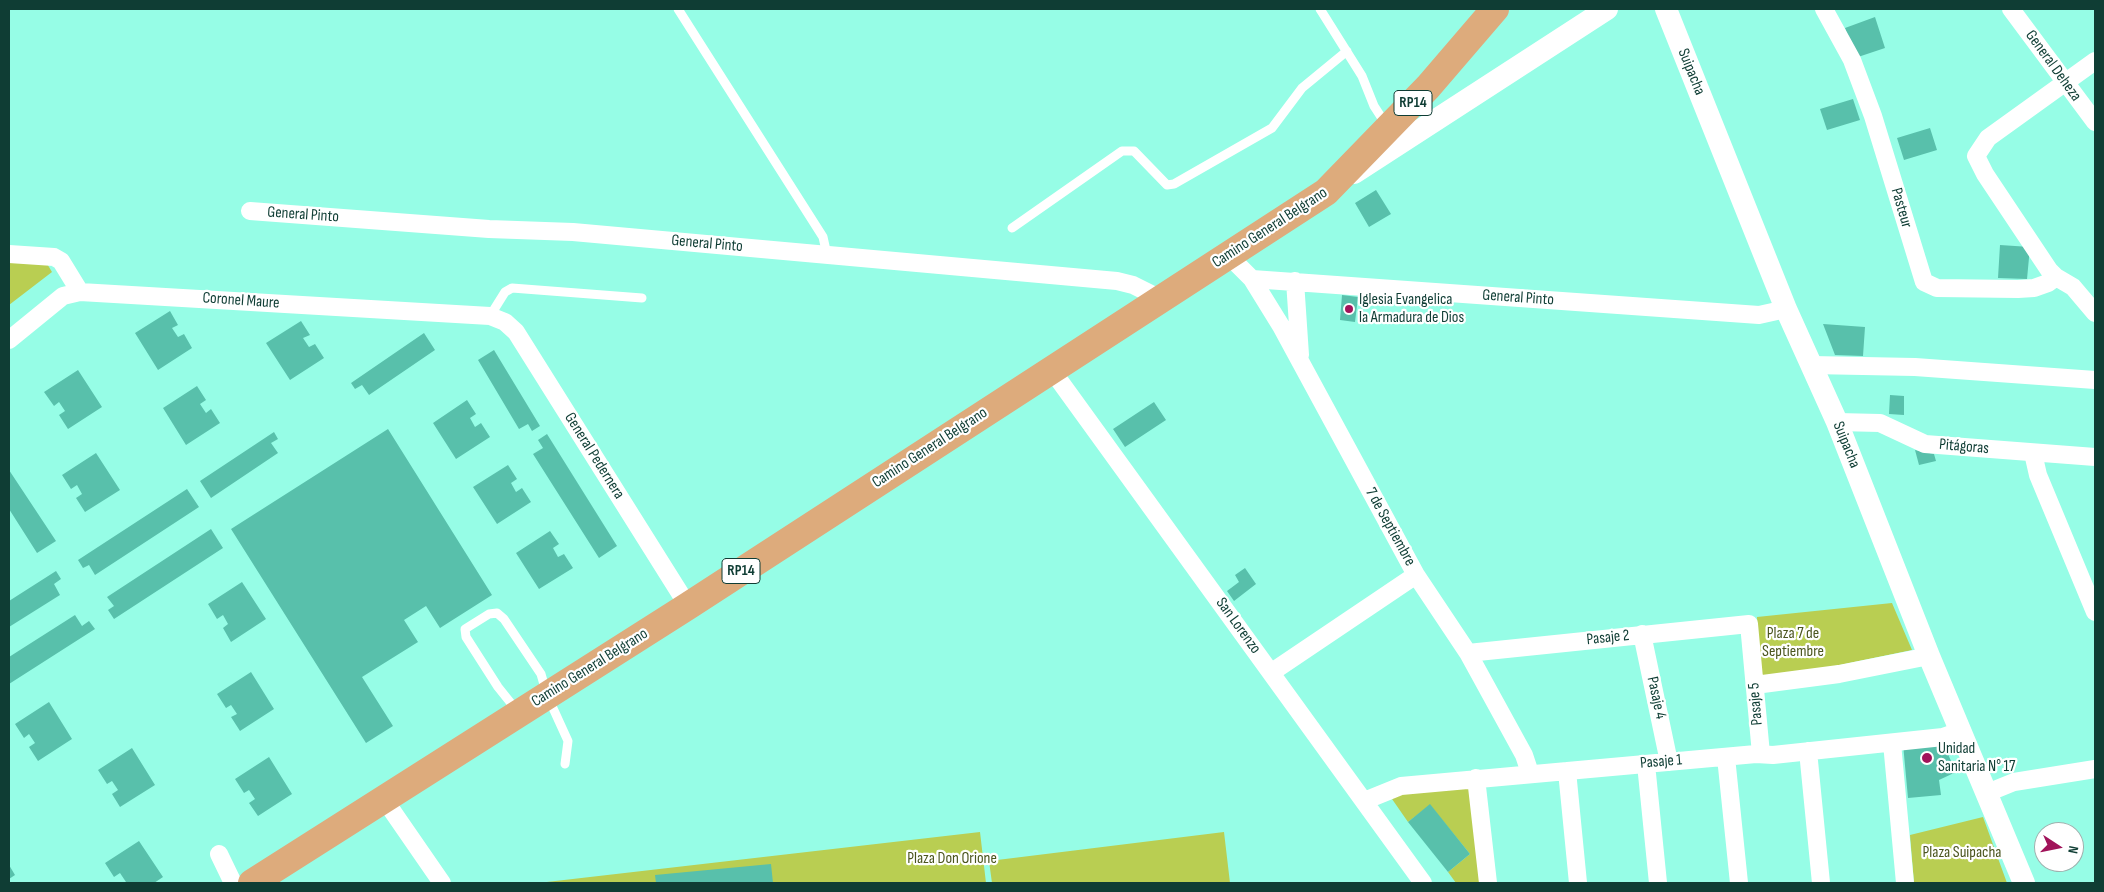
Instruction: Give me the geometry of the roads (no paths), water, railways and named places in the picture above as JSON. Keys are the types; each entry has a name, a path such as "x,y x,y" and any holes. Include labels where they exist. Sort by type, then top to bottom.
{"main road":[{"name":"RP14","path":"1326,192 1428,87 1495,9"},
{"name":"Camino General Belgrano","path":"252,883 688,606 1159,298 1229,256 1326,192"}],"street":[{"name":"Camino General Belgrano","path":"1326,192 1607,9"},
{"name":"Suipacha","path":"1666,9 1786,309 1838,422 1960,731 2024,883"},
{"name":"Pasteur","path":"1824,9 1852,60 1873,116 1924,282 1937,288 2018,289 2034,288 2048,283 2056,277"},
{"name":"General Deheza","path":"2012,9 2095,122"},
{"path":"2095,60 2066,83 1988,138 1976,156 1985,174 2056,277 2073,287 2095,313"},
{"name":"General Pinto","path":"250,211 489,229 573,232 1117,281 1132,285 1159,298"},
{"path":"9,254 54,258 61,261 80,292"},
{"path":"1229,256 1252,279"},
{"name":"General Pinto","path":"1252,279 1759,315 1786,309"},
{"name":"7 de Septiembre","path":"1252,279 1301,363 1416,575 1468,653 1524,755 1530,773"},
{"path":"1295,281 1301,363"},
{"name":"Coronel Maure","path":"9,340 63,296 80,292 490,316"},
{"name":"General Pedernera","path":"490,316 505,322 516,332 688,606"},
{"path":"1811,365 1916,367 2095,380"},
{"name":"San Lorenzo","path":"1051,370 1272,672 1423,883"},
{"name":"Pitágoras","path":"1838,422 1880,423 1925,444 2095,457"},
{"path":"2033,453 2038,474 2095,612"},
{"path":"1272,672 1416,575"},
{"name":"Pasaje 2","path":"1468,653 1749,624"},
{"name":"Pasaje 5","path":"1749,624 1761,754"},
{"name":"Pasaje 4","path":"1642,634 1669,762"},
{"path":"1755,685 1839,674 1930,656"},
{"name":"Pasaje 1","path":"1364,801 1401,786 1530,773 1761,754 1808,752 1943,737 1960,731"},
{"path":"1892,742 1905,883"},
{"path":"1808,752 1821,883"},
{"path":"1726,757 1740,883"},
{"path":"1646,764 1658,883"},
{"path":"1987,793 2014,782 2095,769"},
{"path":"1567,771 1578,883"},
{"path":"1476,778 1488,883"},
{"path":"384,798 442,883"},
{"path":"219,854 234,883"}],"lane":[{"path":"678,9 823,237 827,255"},
{"path":"1320,9 1362,76 1374,106 1388,128"},
{"path":"1012,228 1122,151 1134,151 1167,185 1174,184 1272,128 1302,88 1347,51"},
{"path":"490,316 505,292 512,288 642,298"},
{"path":"519,713 498,687 466,637 465,629 489,614 497,613 508,624 541,674 547,695 568,740 565,764"}],"place":[{"name":"Iglesia Evangelica la Armadura de Dios","path":"1349,309"},
{"name":"Unidad Sanitaria N° 17","path":"1927,758"}],"park label":[{"name":"Plaza 7 de Septiembre","path":"1793,643"},
{"name":"Plaza Suipacha","path":"1962,853"},
{"name":"Plaza Don Orione","path":"952,859"}]}
